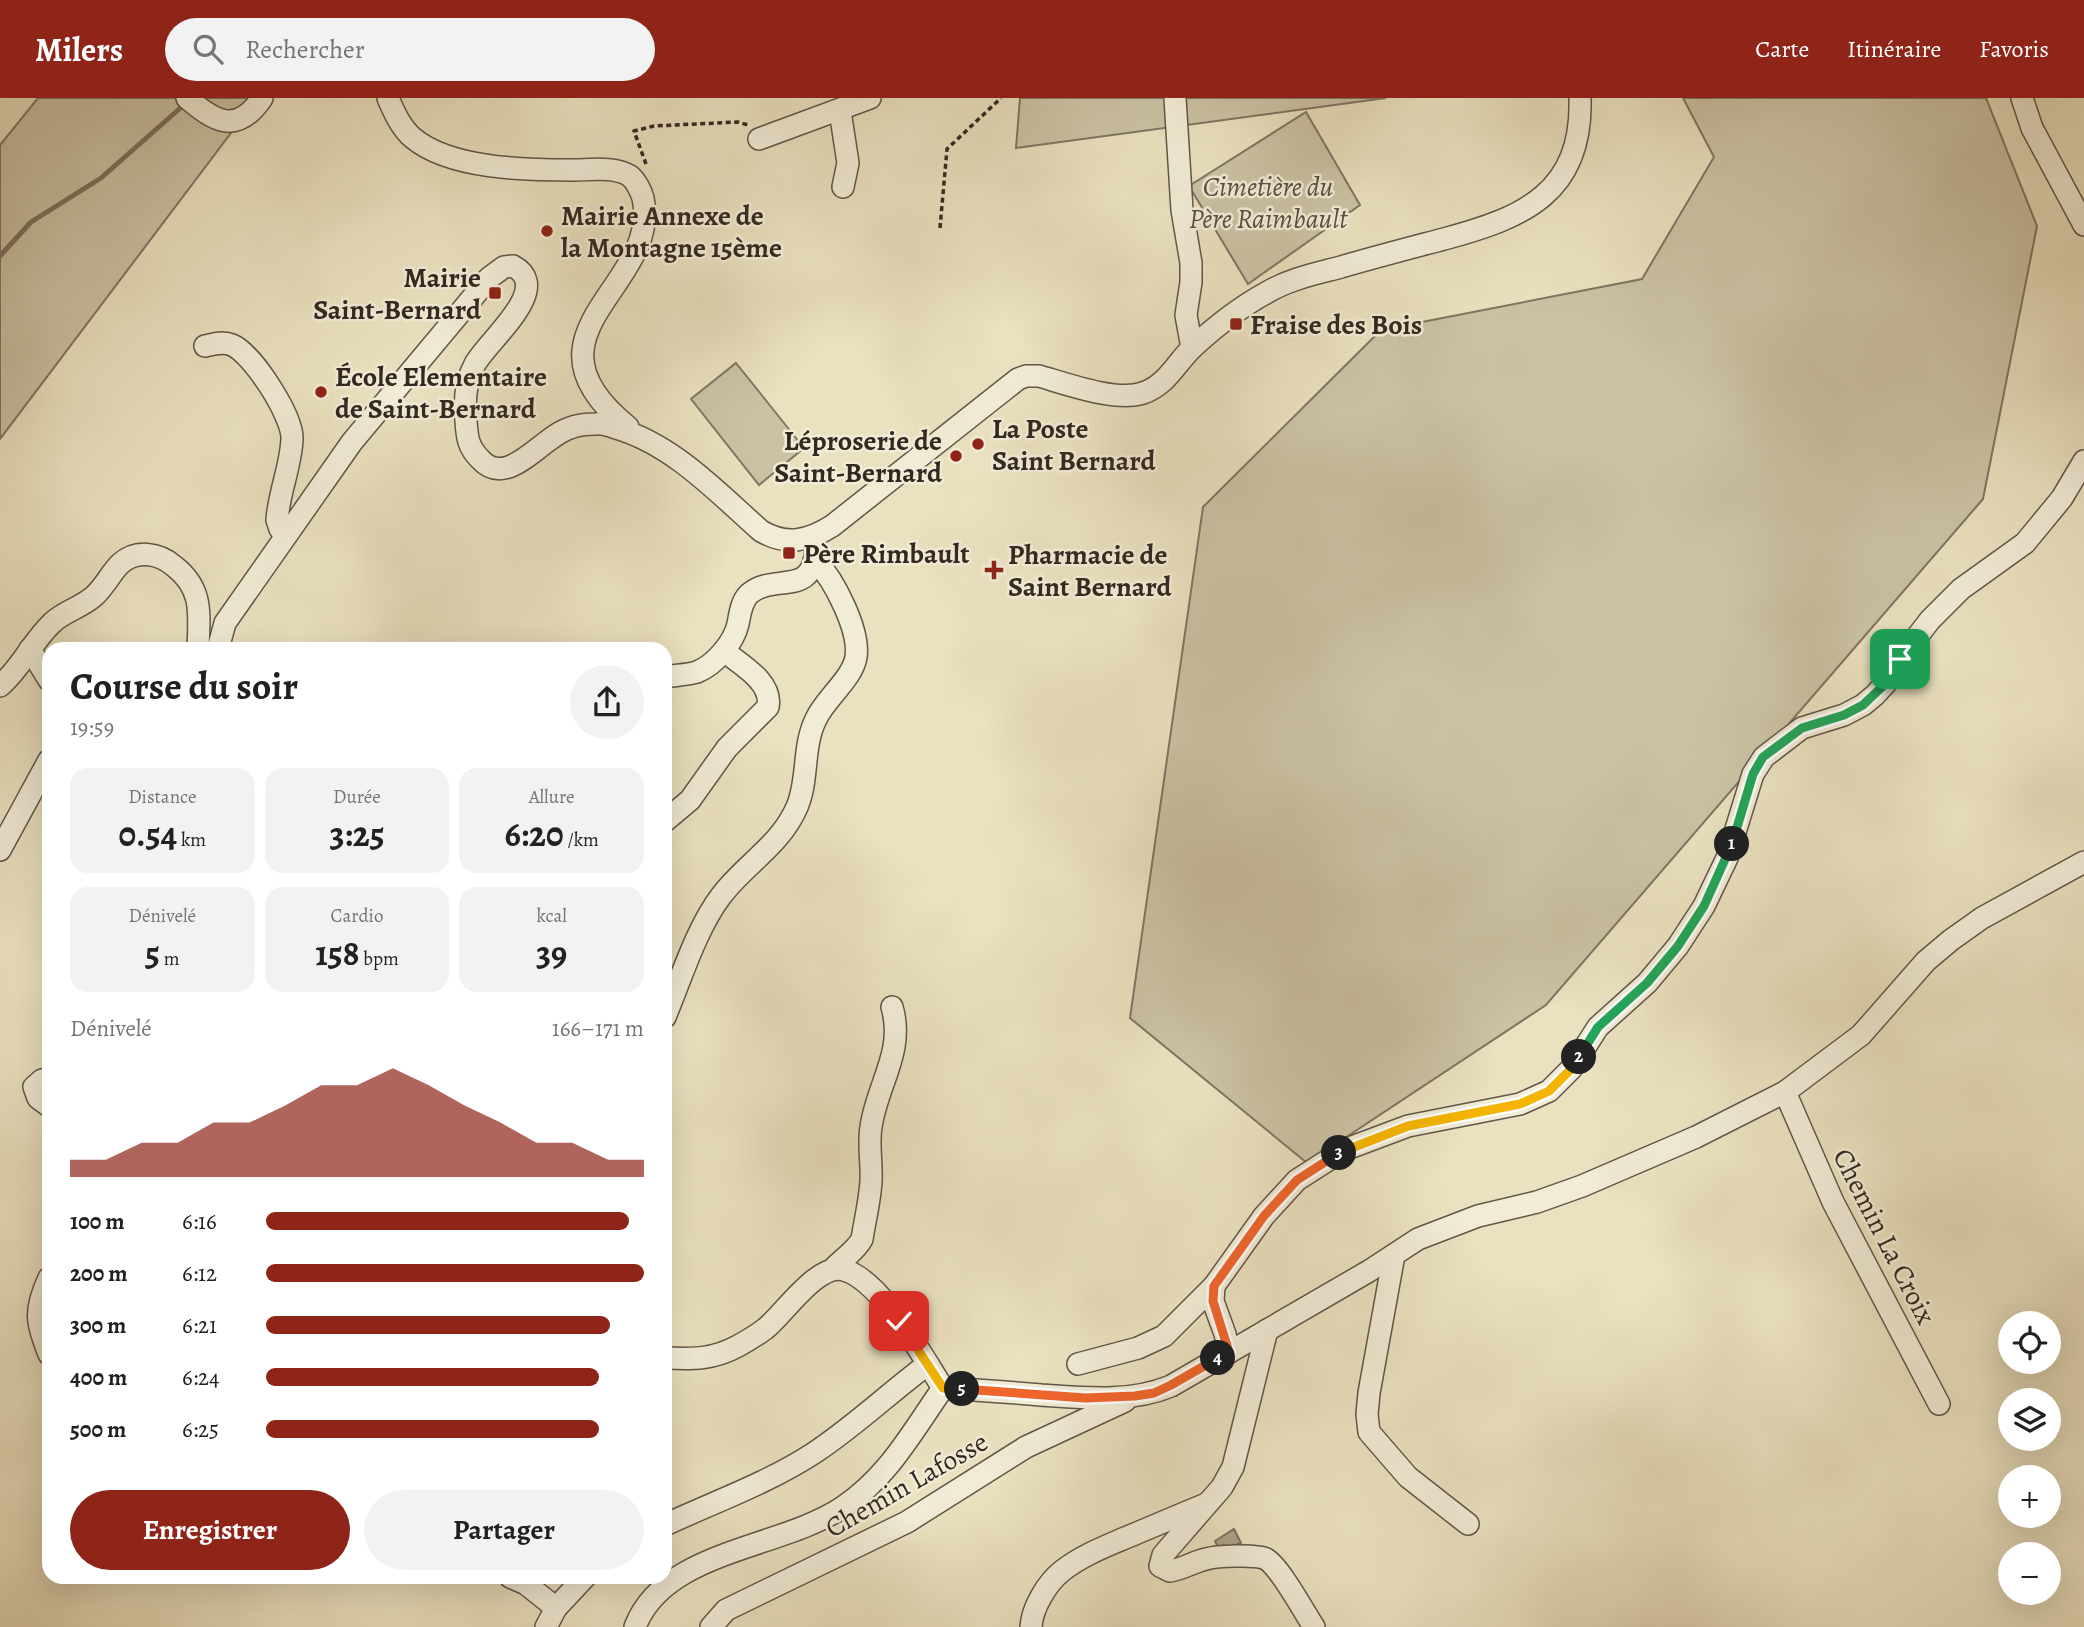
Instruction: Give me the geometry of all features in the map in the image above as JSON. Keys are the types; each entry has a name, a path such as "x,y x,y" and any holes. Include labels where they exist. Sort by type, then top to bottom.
{"street":[{"path":"193,103 216,121 229,122 250,112 261,98"},
{"path":"388,98 395,116 412,138 436,152 465,161 496,166 620,172 630,176 643,199 644,223 635,252 600,306 586,336 583,358 588,382 607,410 698,475 761,531 786,541 817,535 832,526 1018,379 1039,376 1120,396 1142,394 1163,384 1192,348 1265,293 1298,278 1479,230 1519,214 1541,198 1558,180 1571,159 1579,137 1580,98"},
{"path":"759,139 870,98"},
{"path":"1175,98 1182,210 1191,263 1186,315 1192,348"},
{"path":"2022,98 2032,128 2084,225"},
{"path":"840,111 848,163 843,187"},
{"path":"220,642 225,623 352,442 489,278 504,267 513,266 520,270 526,276 527,286 519,307 475,363 468,380 464,400 467,442 474,453 485,464 500,470 510,468 538,446 569,428 599,423 637,434"},
{"path":"205,346 223,343 242,351 279,398 288,416 293,436 277,520 286,535"},
{"path":"1078,1364 1138,1348 1164,1336 1214,1286 1264,1216 1297,1180 1344,1150 1408,1126 1520,1104 1549,1091 1571,1069 1598,1027 1647,983 1678,946 1704,906 1727,858 1753,774 1763,757 1802,728 1844,715 1875,695 1930,620 1961,589 2025,543 2062,498 2084,461"},
{"path":"672,676 699,671 724,651 732,642 746,597 751,592 800,579 812,570 816,561 817,535"},
{"path":"0,686 53,622 94,596 121,563 139,554 163,558 188,580 200,606 198,642"},
{"path":"672,1001 714,906 730,885 783,833 802,793 808,740 815,719 853,669 856,659 855,641 841,596 828,574 816,561"},
{"path":"30,649 42,669"},
{"path":"672,815 690,800 727,748 768,707 765,687 724,651"},
{"path":"0,850 42,773"},
{"path":"943,1388 1085,1398 1154,1393 1267,1330 1418,1239 1468,1219 1537,1202 1582,1186 1696,1137 1785,1092 1861,1035 1926,961 1951,940 1982,918 2084,862"},
{"path":"672,1359 706,1360 737,1347 766,1328 815,1279 833,1269 857,1248 862,1239 871,1179 870,1129 873,1112 891,1064 895,1045 892,1007"},
{"path":"42,1080 34,1087 42,1101"},
{"name":"Chemin La Croix","path":"1785,1092 1833,1202 1939,1404"},
{"path":"1394,1255 1369,1393 1367,1415 1370,1432 1408,1477 1468,1524"},
{"path":"833,1269 851,1273 879,1295 943,1388"},
{"path":"1214,1286 1213,1301 1229,1352"},
{"path":"42,1293 39,1299 38,1326 42,1336"},
{"path":"1267,1330 1233,1467 1222,1486 1163,1555 1160,1566 1170,1571 1183,1569 1206,1559 1266,1559 1278,1571 1314,1627"},
{"path":"672,1522 812,1454 850,1428 928,1364"},
{"path":"672,1580 697,1565 811,1524 841,1508 867,1489 892,1463 943,1388"},
{"name":"Chemin Lafosse","path":"711,1627 726,1610 907,1522 1026,1447 1135,1396"},
{"path":"1031,1627 1031,1620 1044,1594 1052,1581 1063,1571 1101,1549 1208,1503"},
{"path":"526,1584 556,1608"},
{"path":"546,1627 556,1608 578,1584"},
{"path":"635,1627 666,1584"}],"path":[{"path":"940,228 947,149 1001,98"},
{"path":"638,186 649,173 634,131 654,126 738,122 754,127 759,139"}],"green space":[{"path":"38,98 272,98 231,133 0,439 0,145"},
{"path":"1020,98 1386,98 1016,148"},
{"path":"1683,98 1986,98 2037,226 1983,499 1546,1005 1307,1163 1130,1018 1203,507 1381,330 1642,279 1714,157"},
{"name":"Cimetière du Père Raimbault","path":"1306,112 1360,205 1248,284 1189,186"},
{"path":"736,363 804,448 759,485 691,399"}],"shaded area":[{"path":"1234,1529 1241,1543 1226,1548 1224,1545 1218,1547 1215,1541"}],"waterway":[{"path":"0,256 31,222 101,178 186,103"}],"place":[{"name":"Mairie Annexe de la Montagne 15ème","path":"547,231"},
{"name":"Mairie Saint-Bernard","path":"495,293"},
{"name":"Fraise des Bois","path":"1236,324"},
{"name":"École Elementaire de Saint-Bernard","path":"321,392"},
{"name":"La Poste Saint Bernard","path":"978,444"},
{"name":"Léproserie de Saint-Bernard","path":"956,456"},
{"name":"Père Rimbault","path":"789,553"},
{"name":"Pharmacie de Saint Bernard","path":"994,570"}],"route":[{"path":"899,1321 943,1388 1085,1398 1135,1396 1154,1393 1229,1352 1213,1301 1214,1286 1264,1216 1297,1180 1344,1150 1408,1126 1495,1111 1520,1104 1549,1091 1571,1069 1598,1027 1647,983 1678,946 1704,906 1727,858 1753,774 1763,757 1802,728 1844,715 1863,705 1885,684 1900,659"}]}
